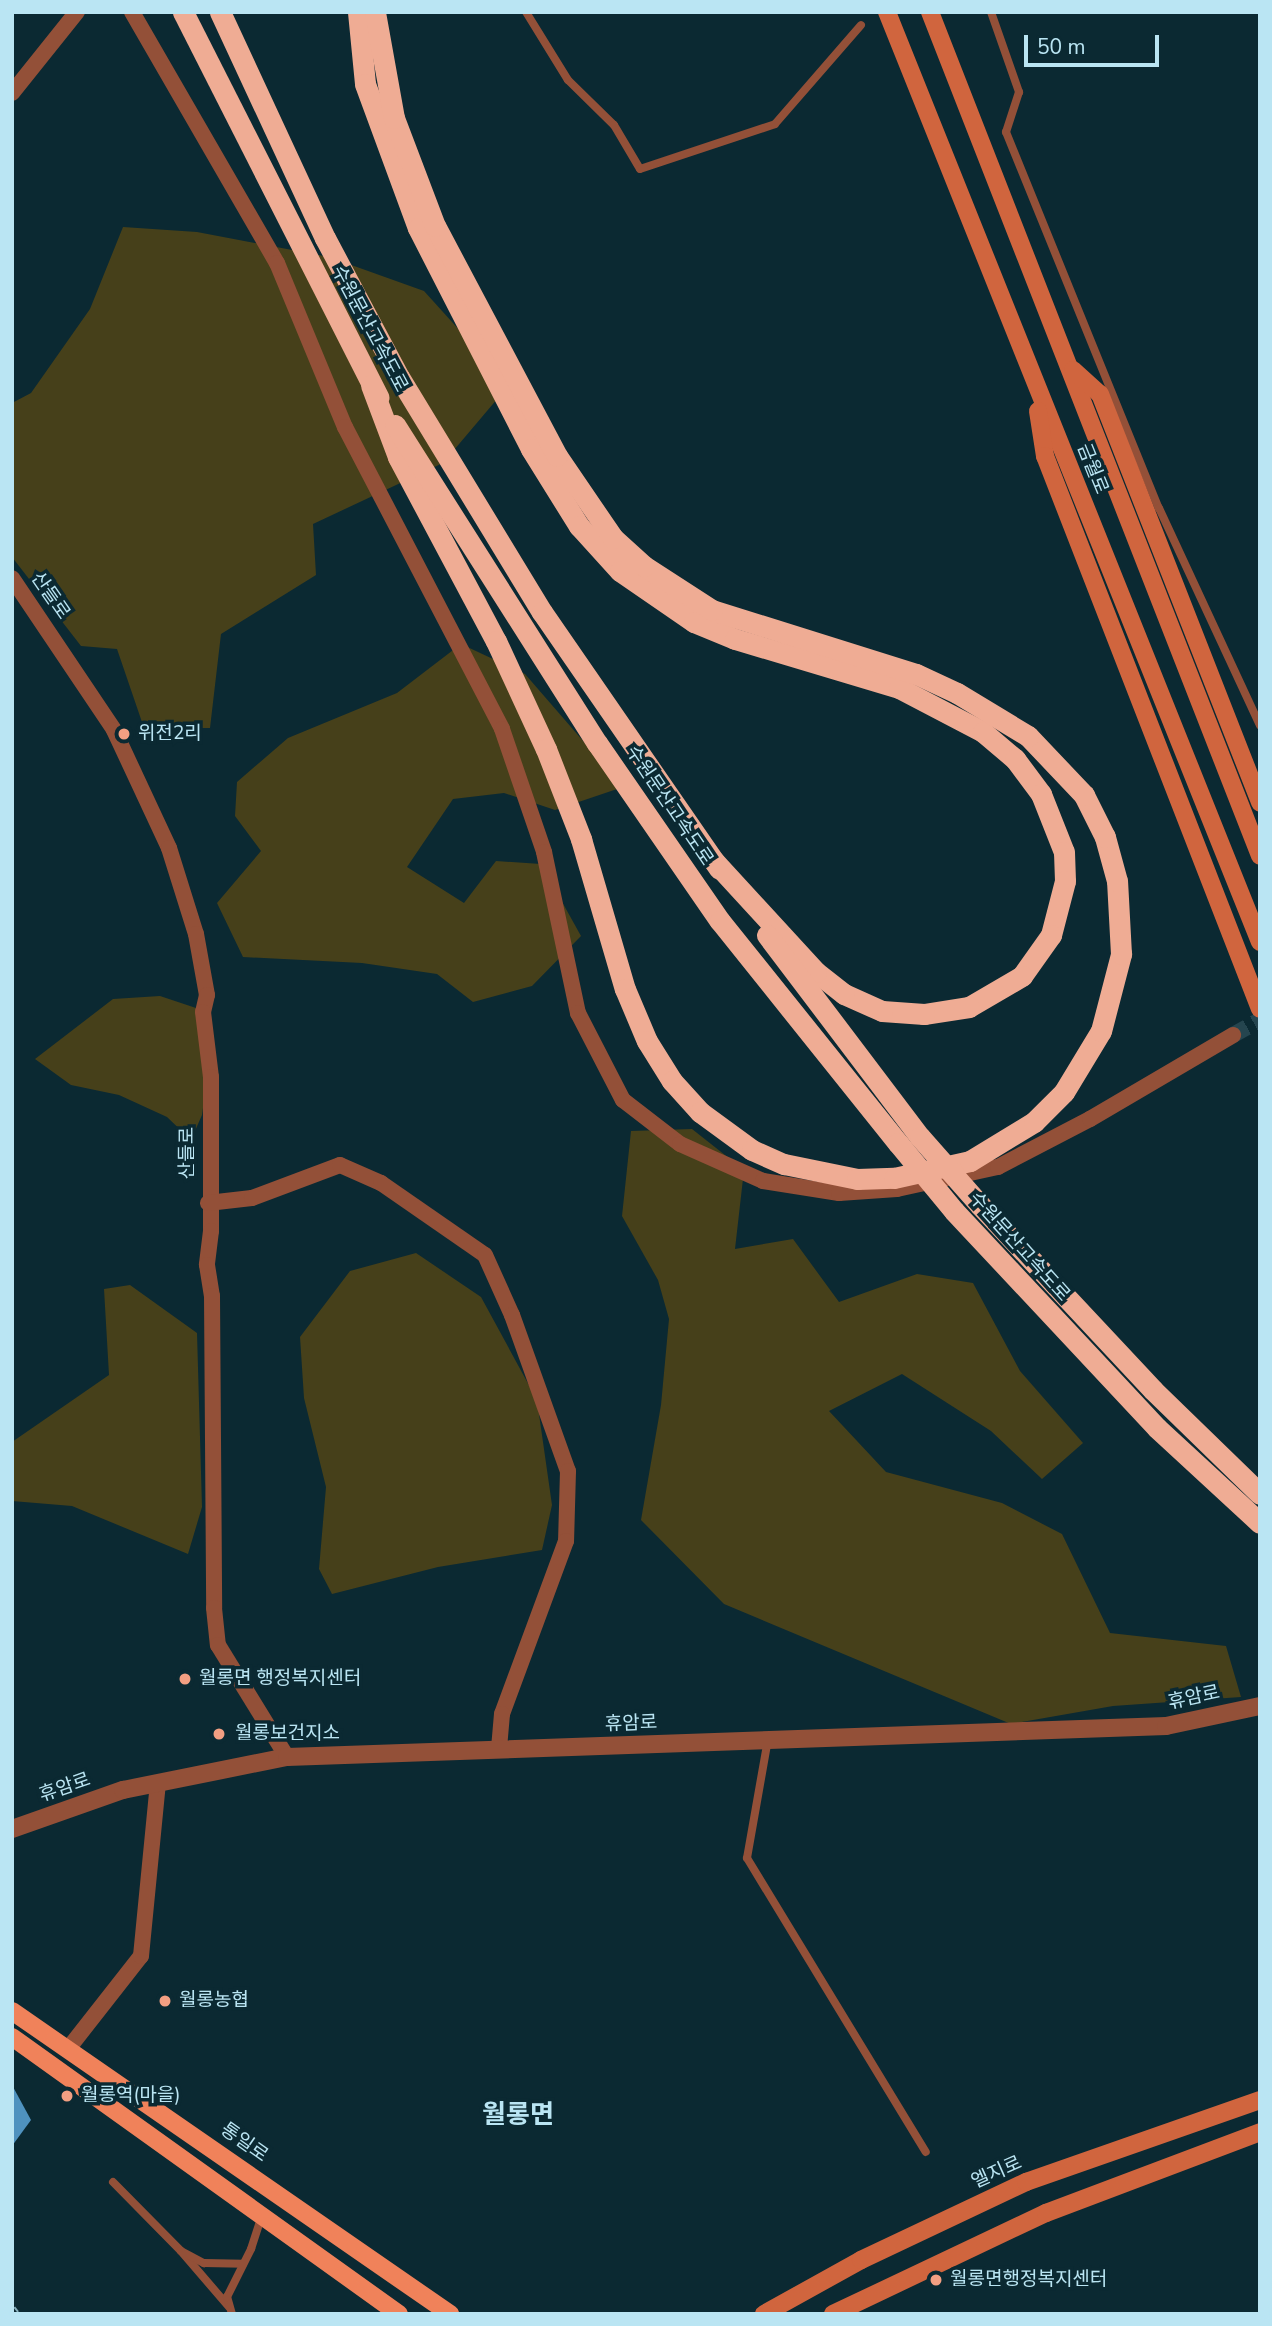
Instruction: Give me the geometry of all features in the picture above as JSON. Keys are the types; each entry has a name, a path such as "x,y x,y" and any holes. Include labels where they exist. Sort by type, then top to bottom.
{"highway":[{"name":"수원문산고속도로","path":"183,12 371,385 568,697 720,921 954,1210 1157,1428 1260,1524"},
{"name":"수원문산고속도로","path":"220,12 325,238 399,377 542,612 713,860 830,1022 920,1137 1153,1390 1260,1494"},
{"path":"358,12 365,84 418,228 531,449 579,526 620,571 694,622 734,639 899,688 983,732 1015,759 1041,794 1064,852 1065,881 1051,935 1022,976 969,1007 924,1014 882,1011 844,994 816,972 713,860"},
{"path":"371,385 398,457 496,641 546,749 581,839 625,989 647,1041 671,1081 700,1112 752,1150 784,1164 857,1179 937,1171 970,1161 1034,1122 1064,1092 1101,1031 1121,954 1117,881 1105,836 1084,795 1028,736 967,698 916,674 712,610 644,566 614,538 557,456 435,226 394,118 375,12"}],"main road":[{"name":"금월로","path":"887,12 1260,942"},
{"name":"금월로","path":"930,12 1260,856"},
{"path":"1069,366 1100,394 1260,803"},
{"path":"1033,380 1045,456 1260,1009"},
{"name":"통일로","path":"12,2011 450,2314"},
{"path":"12,2036 261,2218 399,2314"},
{"name":"엘지로","path":"764,2314 861,2260 1026,2182 1260,2100"},
{"path":"833,2314 1046,2213 1260,2132"}],"street":[{"path":"12,93 77,12"},
{"path":"132,12 277,263 345,427 502,729 544,852 578,1013 623,1100 680,1144 763,1181 839,1193 897,1189 998,1167 1090,1119 1233,1035"},
{"name":"산들로","path":"12,578 114,730 169,848 184,892 207,995 203,1012 210,1045 208,1203 213,1576 218,1645 287,1757"},
{"path":"208,1203 253,1198 340,1165 382,1183 485,1255 512,1315 568,1471 566,1541 502,1714 499,1749"},
{"name":"휴암로","path":"12,1829 123,1790 287,1757 1166,1726 1260,1706"},
{"path":"68,2049 141,1956 158,1783"}],"lane":[{"path":"526,12 568,80 614,125 640,169 775,124 861,25"},
{"path":"990,12 1018,92 1006,132 1159,508 1260,726"},
{"path":"768,1740 747,1858 926,2152"},
{"path":"113,2182 181,2251 231,2310"},
{"path":"231,2310 232,2283 243,2264 261,2218"},
{"path":"181,2251 204,2263 243,2264"}],"shaded area":[{"path":"123,227 197,232 329,257 424,291 509,385 443,463 313,524 316,575 221,634 210,728 144,728 117,649 81,646 12,557 12,403 31,393 90,309"},
{"path":"461,644 525,674 623,787 555,810 504,793 453,799 407,867 464,903 496,861 541,864 581,936 532,986 473,1002 437,974 362,963 243,957 217,903 261,851 235,816 237,782 288,738 397,693"},
{"path":"160,996 196,1008 210,1059 202,1115 191,1140 167,1117 119,1095 71,1085 35,1059 113,999"},
{"path":"692,1129 744,1170 735,1249 793,1239 839,1302 917,1274 973,1283 1020,1371 1083,1443 1042,1479 991,1431 902,1374 829,1411 886,1472 1002,1503 1062,1534 1110,1633 1226,1646 1241,1697 1113,1706 1011,1724 724,1604 641,1520 661,1405 669,1319 658,1280 622,1216 631,1131"},
{"path":"416,1253 481,1297 537,1400 552,1505 542,1550 438,1567 332,1594 319,1569 326,1487 304,1398 300,1337 350,1271"},
{"path":"130,1285 197,1333 202,1507 188,1554 72,1506 12,1501 12,1442 109,1375 104,1289"}],"building":[{"path":"12,2085 31,2120 12,2146"}],"tunnel":[{"path":"1233,1035 1260,1020"}],"railway":[{"path":"12,2309 16,2314"}],"place":[{"name":"위전2리","path":"124,734"},
{"name":"월롱면 행정복지센터","path":"185,1679"},
{"name":"월롱보건지소","path":"219,1734"},
{"name":"월롱농협","path":"165,2001"},
{"name":"월롱역(마을)","path":"67,2096"},
{"name":"월롱면행정복지센터","path":"936,2280"}],"district":[{"name":"월롱면","path":"518,2115"}]}
